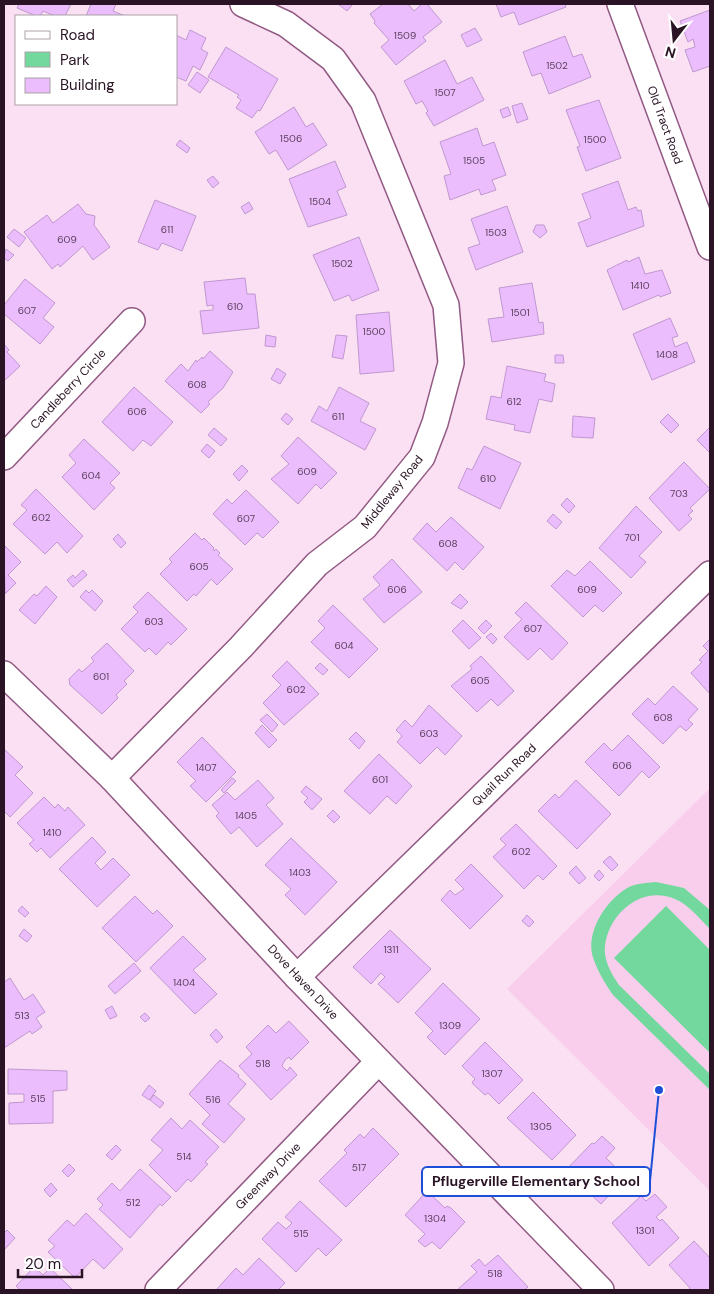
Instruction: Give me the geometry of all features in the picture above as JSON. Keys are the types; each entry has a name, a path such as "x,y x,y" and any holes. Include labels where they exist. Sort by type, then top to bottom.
{"street":[{"name":"Middleway Road","path":"112,778 241,647 317,564 365,527 422,457 435,423 451,363 446,305 363,101 332,59 286,24 243,4"},
{"name":"Old Tract Road","path":"620,4 710,247"},
{"name":"Candleberry Circle","path":"4,457 132,321"},
{"name":"Quail Run Road","path":"297,977 710,574"},
{"name":"Dove Haven Drive","path":"4,674 112,778 297,977 592,1287"},
{"name":"Greenway Drive","path":"158,1290 378,1062"}],"shaded area":[{"path":"710,788 710,1191 507,989"}],"green space":[{"path":"656,882 684,888 710,910 710,929 690,908 675,899 651,896 639,899 620,913 613,923 605,946 607,962 619,985 710,1074 710,1090 613,995 598,970 592,954 591,944 596,925 607,906 629,887 642,883"},
{"path":"666,906 710,950 710,1053 614,958"}],"building":[{"path":"19,4 71,4 66,15 53,15 43,11 41,15 34,15 17,8"},
{"path":"91,4 116,4 113,11 123,15 86,15"},
{"path":"338,4 353,4 347,11"},
{"path":"383,4 408,4 414,11 422,4 427,4 442,22 423,37 426,41 396,65 381,47 389,40 374,23 375,21 370,14"},
{"path":"496,4 565,4 566,7 519,25 514,12 501,17"},
{"path":"710,10 710,66 693,72 685,50 695,47 693,39 688,42 680,21"},
{"path":"475,28 482,40 467,47 461,35"},
{"path":"190,30 206,38 201,49 208,53 200,70 193,66 186,81 178,78 178,36 186,40"},
{"path":"565,36 573,57 582,54 591,77 549,94 541,73 532,76 523,52"},
{"path":"226,47 278,79 260,111 258,110 252,118 236,108 241,100 237,97 239,95 208,77"},
{"path":"445,60 457,84 472,77 484,100 434,126 426,113 428,111 422,101 416,104 404,81"},
{"path":"197,72 209,80 200,93 188,85"},
{"path":"599,100 621,158 586,171 577,147 580,146 566,110"},
{"path":"522,103 528,119 517,123 512,106"},
{"path":"294,107 306,127 313,123 327,145 288,170 276,150 269,154 255,132"},
{"path":"508,107 511,115 503,118 500,110"},
{"path":"477,128 483,146 494,142 506,175 492,180 496,190 481,195 479,189 450,200 444,176 451,174 440,142"},
{"path":"180,140 190,148 187,153 176,145"},
{"path":"335,161 346,187 337,191 347,215 308,227 289,179"},
{"path":"213,176 219,183 213,188 207,180"},
{"path":"618,181 628,210 636,207 638,211 641,210 644,226 587,247 578,223 591,218 582,194"},
{"path":"155,200 196,216 182,251 162,243 158,250 138,242"},
{"path":"249,202 253,209 245,214 241,207"},
{"path":"78,204 86,214 95,216 94,225 110,247 93,260 83,246 60,267 58,264 52,269 24,232 47,215 53,223"},
{"path":"507,206 523,252 476,270 468,248 480,244 471,219"},
{"path":"536,225 544,225 547,232 540,238 533,232"},
{"path":"14,229 26,238 19,247 7,237"},
{"path":"359,237 379,290 352,301 349,295 334,301 313,255"},
{"path":"6,249 14,255 8,261 4,258"},
{"path":"639,257 645,274 662,270 671,293 660,297 659,295 623,310 607,270 627,260 628,262"},
{"path":"245,278 247,294 255,294 259,328 203,334 200,311 213,310 213,305 207,306 204,282"},
{"path":"25,279 55,303 43,318 54,327 40,344 4,314 4,305"},
{"path":"532,283 539,323 543,322 544,334 492,342 488,319 504,317 499,288"},
{"path":"389,312 394,371 360,374 356,315"},
{"path":"670,318 678,336 672,338 675,347 687,342 695,362 652,380 633,334"},
{"path":"266,335 276,337 275,347 265,346"},
{"path":"336,335 347,336 343,359 332,357"},
{"path":"4,344 9,350 7,352 20,366 4,381"},
{"path":"210,351 233,372 223,388 208,402 210,404 201,413 165,381 181,364 188,371 196,360 197,362 202,357 203,359"},
{"path":"555,355 563,355 564,363 555,363"},
{"path":"507,366 546,374 544,381 555,384 552,402 539,399 530,433 514,430 515,425 486,419 491,396 501,398"},
{"path":"277,368 286,374 280,384 271,379"},
{"path":"134,387 173,422 151,446 143,440 133,451 102,422"},
{"path":"339,387 369,403 360,421 376,429 365,450 311,421 319,406 327,411"},
{"path":"286,413 293,419 288,425 281,419"},
{"path":"668,414 679,425 671,433 660,422"},
{"path":"573,416 595,418 593,438 572,437"},
{"path":"710,427 710,453 697,440"},
{"path":"214,428 227,439 221,446 208,435"},
{"path":"298,437 337,473 321,489 316,484 298,504 271,479 289,464 281,456"},
{"path":"84,439 120,473 110,483 115,488 94,510 62,477 76,463 69,455"},
{"path":"207,444 215,451 209,458 201,451"},
{"path":"484,446 521,463 500,509 458,488 467,468 472,470"},
{"path":"684,462 710,489 690,508 693,511 688,515 692,519 679,531 649,498"},
{"path":"242,465 248,471 239,481 233,474"},
{"path":"36,489 83,536 67,553 57,542 45,554 13,524 27,510 21,505"},
{"path":"246,490 279,522 263,538 257,533 245,545 213,514 227,499 232,504"},
{"path":"567,498 575,506 569,513 561,505"},
{"path":"636,506 662,532 639,556 646,562 631,578 599,548"},
{"path":"553,514 562,522 556,529 547,521"},
{"path":"451,517 484,547 463,570 455,562 447,571 413,539 427,523 436,532"},
{"path":"195,533 202,540 204,538 214,548 214,551 216,549 220,553 218,555 233,569 217,585 211,579 196,596 194,594 187,601 160,574 172,562 169,559"},
{"path":"118,534 126,543 121,548 113,539"},
{"path":"4,545 21,562 8,575 16,583 5,594"},
{"path":"392,559 422,592 384,623 363,599 380,585 373,577"},
{"path":"590,561 622,593 603,612 595,605 583,617 551,586 567,570 575,576"},
{"path":"83,570 87,575 73,587 67,580 73,575 75,578"},
{"path":"46,586 57,597 35,624 19,610 34,594 37,596"},
{"path":"86,590 89,593 92,590 103,601 95,611 80,597"},
{"path":"148,592 187,629 171,645 168,642 156,655 149,648 145,652 121,629 138,612 133,607"},
{"path":"460,594 468,602 461,609 451,603"},
{"path":"526,602 568,643 552,660 540,648 528,660 504,637 522,619 515,613"},
{"path":"333,605 378,649 349,678 311,642 325,628 318,621"},
{"path":"463,620 481,638 469,649 452,631"},
{"path":"486,620 492,626 484,634 478,628"},
{"path":"491,633 497,639 493,644 486,637"},
{"path":"710,639 710,694 691,673 702,662 699,660 708,651 703,646"},
{"path":"107,643 134,671 124,681 127,684 116,695 118,698 102,714 70,685 69,679 79,669 82,672 94,661 91,658"},
{"path":"481,656 514,691 498,706 491,699 477,712 451,686 472,669 470,666"},
{"path":"287,661 319,694 284,725 263,703 281,685 272,676"},
{"path":"320,663 328,670 323,675 315,668"},
{"path":"673,686 698,709 688,720 693,724 686,731 680,726 663,744 632,714 648,698 655,705"},
{"path":"429,705 462,736 445,755 437,747 420,764 397,742 402,736 396,730 405,720 412,727"},
{"path":"267,714 278,725 272,732 260,720"},
{"path":"262,725 277,740 269,748 255,733"},
{"path":"356,732 365,741 359,749 349,739"},
{"path":"628,735 660,767 649,778 642,771 619,796 585,762 604,743 612,751"},
{"path":"202,737 236,772 206,802 190,786 196,781 177,762"},
{"path":"4,749 23,767 15,775 33,793 10,817 4,811"},
{"path":"379,754 412,786 396,804 387,796 370,814 344,791"},
{"path":"232,778 236,781 224,793 221,790"},
{"path":"258,780 274,798 266,805 283,824 257,847 239,827 231,834 216,816 219,813 212,805 227,792 235,800"},
{"path":"576,780 611,814 577,849 538,811 555,794 559,798"},
{"path":"306,786 322,799 312,810 304,802 308,798 301,792"},
{"path":"44,797 55,808 58,804 65,811 68,807 85,825 50,858 41,848 37,852 29,844 34,840 17,823"},
{"path":"333,810 340,817 334,823 327,816"},
{"path":"516,824 557,866 543,880 538,875 524,889 493,857 506,845 500,839"},
{"path":"92,837 106,852 95,863 101,870 113,858 130,875 97,907 59,869"},
{"path":"291,838 337,882 305,915 285,895 291,889 265,865"},
{"path":"610,856 618,865 612,871 603,862"},
{"path":"471,864 503,896 470,929 441,900 450,890 455,895 464,889 455,880"},
{"path":"576,866 586,878 579,884 569,873"},
{"path":"599,870 604,876 599,881 594,876"},
{"path":"135,896 153,914 157,910 173,926 136,962 102,928"},
{"path":"22,906 29,913 25,917 18,911"},
{"path":"527,915 534,922 529,927 522,921"},
{"path":"24,929 32,936 27,942 19,936"},
{"path":"390,930 431,969 398,1003 378,984 385,977 381,973 371,984 353,967"},
{"path":"183,936 206,959 193,970 217,994 195,1014 150,968"},
{"path":"134,963 141,971 115,994 108,986"},
{"path":"10,978 24,1000 33,994 45,1012 36,1018 42,1027 32,1034 30,1031 4,1048 4,982"},
{"path":"443,983 480,1019 445,1055 427,1037 433,1031 415,1013"},
{"path":"112,1006 117,1016 110,1019 105,1010"},
{"path":"145,1013 150,1018 145,1022 140,1017"},
{"path":"289,1021 309,1042 291,1060 289,1057 285,1060 282,1066 287,1071 290,1067 297,1075 271,1100 239,1066 252,1054 246,1047 268,1025 276,1033"},
{"path":"216,1029 223,1037 217,1043 210,1035"},
{"path":"485,1042 523,1080 499,1104 488,1093 485,1095 473,1084 472,1082 475,1079 462,1066"},
{"path":"220,1060 239,1075 238,1077 246,1084 228,1104 245,1119 224,1143 202,1124 210,1115 189,1094"},
{"path":"8,1069 67,1071 67,1090 53,1091 53,1123 9,1124 9,1103 24,1102 24,1094 8,1094"},
{"path":"149,1085 156,1091 149,1100 142,1095"},
{"path":"533,1092 576,1135 552,1160 507,1118"},
{"path":"154,1095 164,1103 160,1108 150,1100"},
{"path":"171,1118 182,1129 190,1120 219,1147 205,1162 208,1164 191,1182 188,1179 176,1192 149,1165 163,1150 151,1140"},
{"path":"373,1128 399,1154 346,1207 319,1181 347,1153 344,1150 360,1134 364,1138"},
{"path":"602,1136 615,1148 606,1158 626,1177 601,1204 587,1191 584,1194 563,1173 592,1143 594,1144"},
{"path":"116,1145 121,1150 112,1160 106,1155"},
{"path":"69,1164 75,1170 68,1177 62,1171"},
{"path":"140,1169 171,1197 162,1206 160,1204 130,1238 99,1209 103,1205 97,1199 112,1183 120,1191"},
{"path":"51,1183 57,1190 50,1197 44,1190"},
{"path":"427,1191 445,1208 447,1206 451,1208 465,1222 440,1249 432,1242 425,1247 418,1241 425,1234 405,1215"},
{"path":"655,1194 667,1207 656,1217 660,1221 662,1219 679,1238 649,1266 612,1223 641,1196 646,1201"},
{"path":"300,1201 342,1240 326,1256 318,1248 296,1272 262,1239 278,1222 286,1229 292,1223 285,1217"},
{"path":"86,1213 123,1249 104,1269 93,1259 75,1278 48,1252 55,1246 48,1240 67,1220 74,1226"},
{"path":"7,1230 15,1238 4,1250 4,1233"},
{"path":"694,1241 710,1258 710,1290 688,1290 690,1288 669,1265"},
{"path":"498,1255 528,1287 524,1290 457,1290 477,1272 471,1266 479,1259 485,1266"},
{"path":"259,1258 285,1283 278,1290 216,1290 236,1268 243,1275"},
{"path":"34,1267 43,1275 50,1268 73,1290 20,1290 16,1286"}],"place":[{"name":"Pflugerville Elementary School","path":"659,1090"}]}
